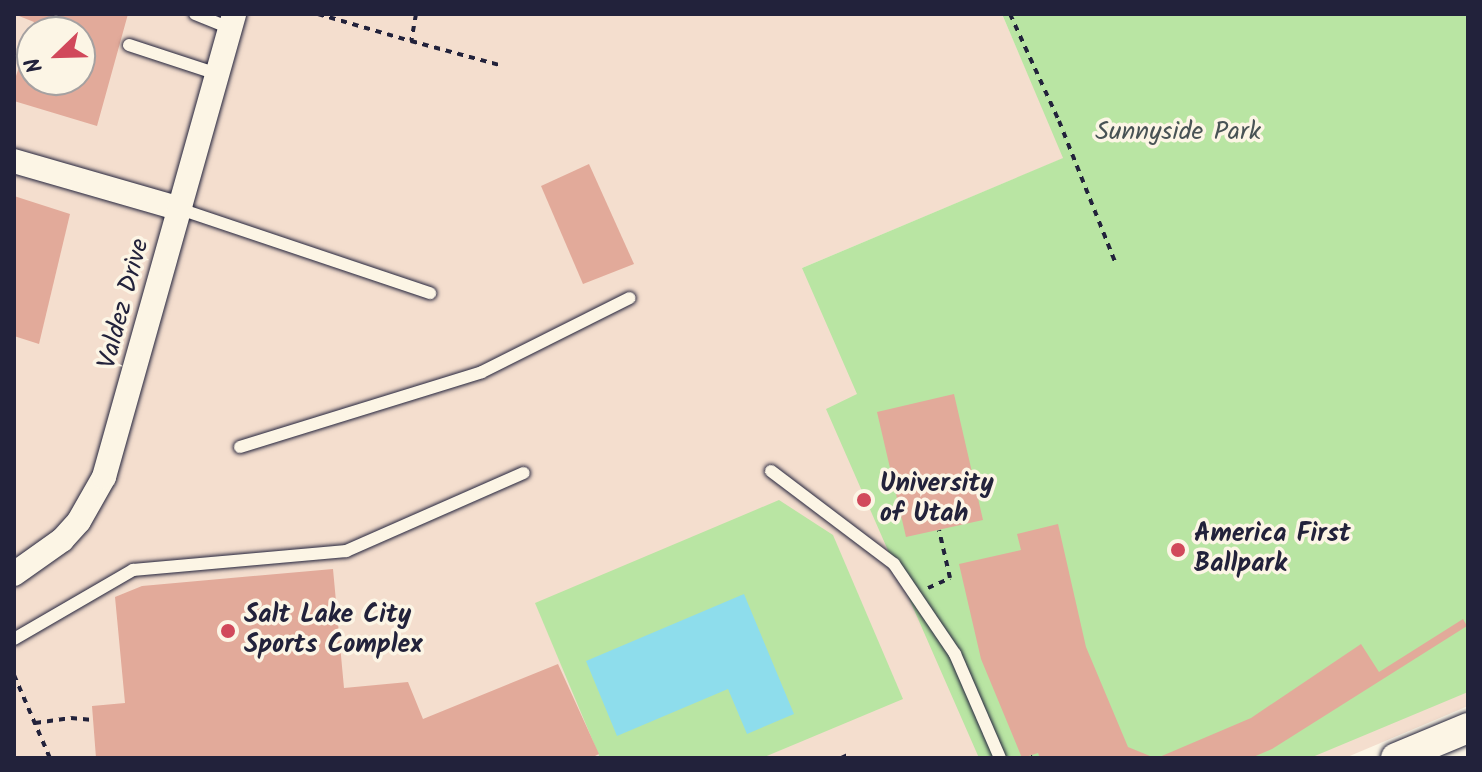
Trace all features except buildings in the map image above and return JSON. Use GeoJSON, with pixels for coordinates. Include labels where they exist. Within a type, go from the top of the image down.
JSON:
{"type":"FeatureCollection","features":[{"type":"Feature","properties":{"kind":"street","name":"Valdez Drive"},"geometry":{"type":"LineString","coordinates":[[14,574],[43,557],[71,531],[104,477],[232,21]]}},
{"type":"Feature","properties":{"kind":"street"},"geometry":{"type":"LineString","coordinates":[[14,161],[180,209]]}},
{"type":"Feature","properties":{"kind":"street"},"geometry":{"type":"LineString","coordinates":[[1396,758],[1468,728]]}},
{"type":"Feature","properties":{"kind":"lane"},"geometry":{"type":"LineString","coordinates":[[195,14],[232,21]]}},
{"type":"Feature","properties":{"kind":"lane"},"geometry":{"type":"LineString","coordinates":[[129,45],[217,74]]}},
{"type":"Feature","properties":{"kind":"lane"},"geometry":{"type":"LineString","coordinates":[[180,209],[430,293]]}},
{"type":"Feature","properties":{"kind":"lane"},"geometry":{"type":"LineString","coordinates":[[240,447],[482,372],[630,298]]}},
{"type":"Feature","properties":{"kind":"lane"},"geometry":{"type":"LineString","coordinates":[[771,471],[894,564],[955,654],[1000,758]]}},
{"type":"Feature","properties":{"kind":"lane"},"geometry":{"type":"LineString","coordinates":[[14,639],[133,570],[346,551],[524,473]]}},
{"type":"Feature","properties":{"kind":"path"},"geometry":{"type":"LineString","coordinates":[[318,14],[503,66]]}},
{"type":"Feature","properties":{"kind":"path"},"geometry":{"type":"LineString","coordinates":[[411,41],[416,14]]}},
{"type":"Feature","properties":{"kind":"path"},"geometry":{"type":"LineString","coordinates":[[1010,14],[1059,121],[1115,262]]}},
{"type":"Feature","properties":{"kind":"path"},"geometry":{"type":"LineString","coordinates":[[939,530],[950,578],[943,580]]}},
{"type":"Feature","properties":{"kind":"path"},"geometry":{"type":"LineString","coordinates":[[14,675],[50,758]]}},
{"type":"Feature","properties":{"kind":"path"},"geometry":{"type":"LineString","coordinates":[[35,723],[71,718],[93,720]]}},
{"type":"Feature","properties":{"kind":"path"},"geometry":{"type":"LineString","coordinates":[[841,758],[850,754]]}},
{"type":"Feature","properties":{"kind":"shaded area"},"geometry":{"type":"Polygon","coordinates":[[[14,14],[1002,14],[1064,158],[802,268],[1468,314],[1468,706],[1345,758],[14,758],[14,14]]]}},
{"type":"Feature","properties":{"kind":"green space","name":"America First Ballpark"},"geometry":{"type":"Polygon","coordinates":[[[1002,14],[1468,14],[1468,692],[1310,758],[979,758],[826,409],[857,394],[802,268],[1063,158],[1002,14]]]}},
{"type":"Feature","properties":{"kind":"green space"},"geometry":{"type":"Polygon","coordinates":[[[779,500],[833,535],[903,699],[762,758],[600,758],[535,603],[779,500]]]}},
{"type":"Feature","properties":{"kind":"water"},"geometry":{"type":"Polygon","coordinates":[[[744,594],[794,714],[747,734],[728,689],[617,736],[586,661],[744,594]]]}},
{"type":"Feature","properties":{"kind":"place","name":"University of Utah"},"geometry":{"type":"Point","coordinates":[864,500]}},
{"type":"Feature","properties":{"kind":"place","name":"America First Ballpark"},"geometry":{"type":"Point","coordinates":[1178,550]}},
{"type":"Feature","properties":{"kind":"place","name":"Salt Lake City Sports Complex"},"geometry":{"type":"Point","coordinates":[228,631]}},
{"type":"Feature","properties":{"kind":"park label","name":"Sunnyside Park"},"geometry":{"type":"Point","coordinates":[1178,133]}}]}
